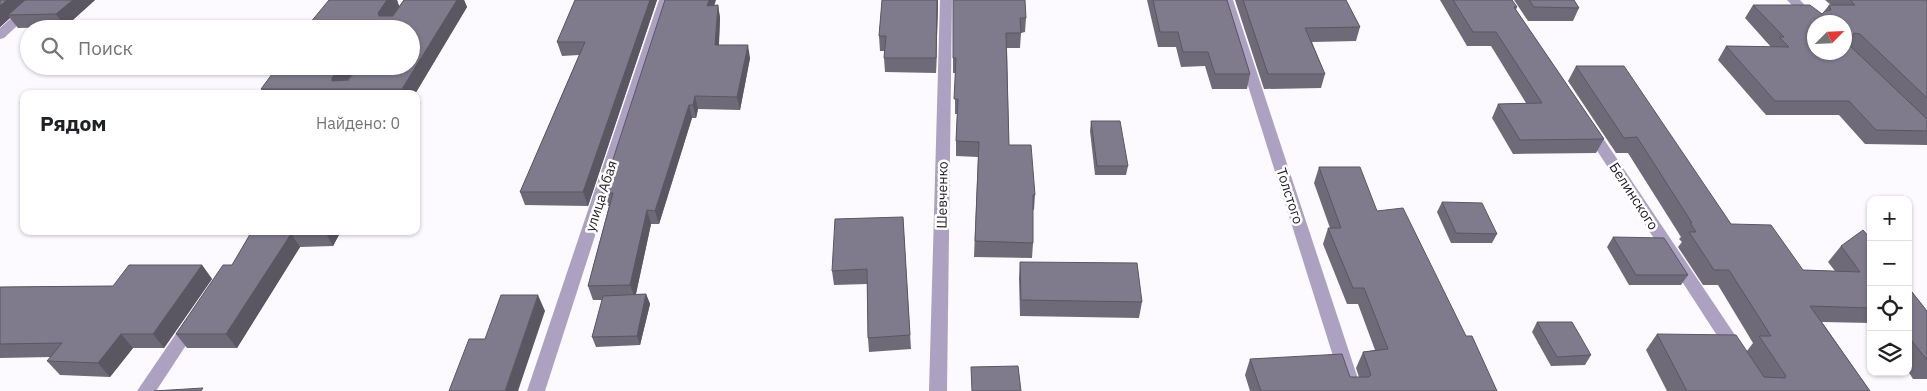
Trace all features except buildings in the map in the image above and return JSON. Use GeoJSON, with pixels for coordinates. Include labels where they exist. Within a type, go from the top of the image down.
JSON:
{"type":"FeatureCollection","features":[{"type":"Feature","properties":{"kind":"street"},"geometry":{"type":"LineString","coordinates":[[0,35],[39,0]]}},
{"type":"Feature","properties":{"kind":"street","name":"улица Абая"},"geometry":{"type":"LineString","coordinates":[[536,391],[665,0]]}},
{"type":"Feature","properties":{"kind":"street","name":"Шевченко"},"geometry":{"type":"LineString","coordinates":[[938,391],[946,0]]}},
{"type":"Feature","properties":{"kind":"street","name":"Толстого"},"geometry":{"type":"LineString","coordinates":[[1227,0],[1353,391]]}},
{"type":"Feature","properties":{"kind":"street"},"geometry":{"type":"LineString","coordinates":[[1792,0],[1808,15]]}},
{"type":"Feature","properties":{"kind":"street","name":"Белинского"},"geometry":{"type":"LineString","coordinates":[[1582,116],[1746,366]]}},
{"type":"Feature","properties":{"kind":"street"},"geometry":{"type":"LineString","coordinates":[[146,391],[200,311]]}}]}
